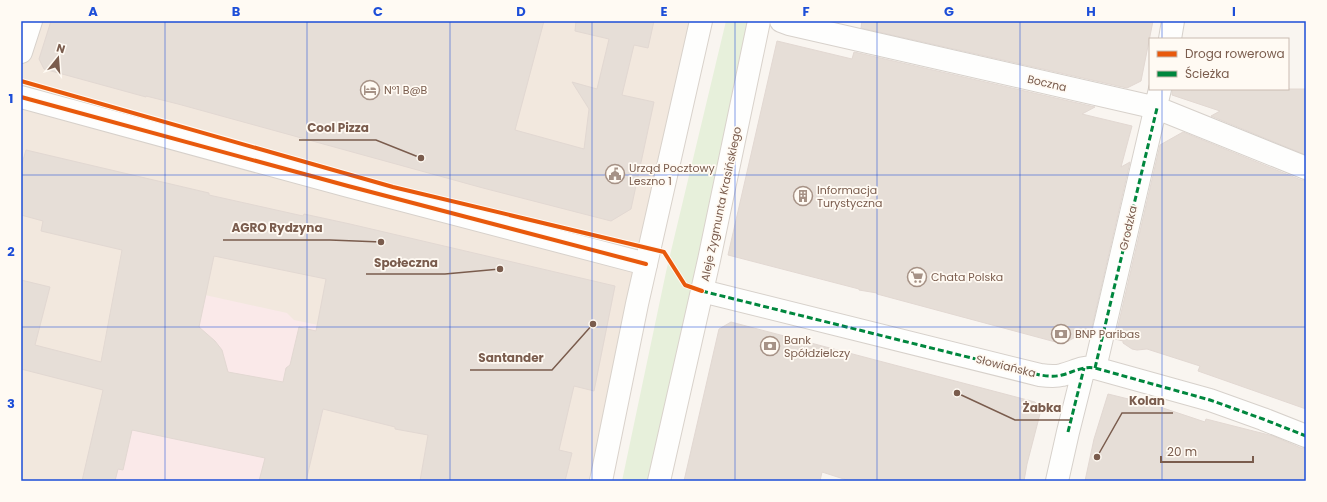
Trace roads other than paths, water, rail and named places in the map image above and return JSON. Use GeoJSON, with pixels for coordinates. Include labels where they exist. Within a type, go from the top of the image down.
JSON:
{"type":"FeatureCollection","features":[{"type":"Feature","properties":{"kind":"street"},"geometry":{"type":"LineString","coordinates":[[21,52],[31,21]]}},
{"type":"Feature","properties":{"kind":"street"},"geometry":{"type":"LineString","coordinates":[[601,481],[646,264],[700,21]]}},
{"type":"Feature","properties":{"kind":"street","name":"Aleje Zygmunta Krasińskiego"},"geometry":{"type":"LineString","coordinates":[[659,481],[760,21]]}},
{"type":"Feature","properties":{"kind":"street","name":"Boczna"},"geometry":{"type":"LineString","coordinates":[[781,21],[797,26],[1159,98],[1306,168]]}},
{"type":"Feature","properties":{"kind":"street"},"geometry":{"type":"LineString","coordinates":[[1170,38],[1173,21]]}},
{"type":"Feature","properties":{"kind":"street"},"geometry":{"type":"LineString","coordinates":[[21,97],[348,186],[646,264]]}},
{"type":"Feature","properties":{"kind":"street","name":"Grodzka"},"geometry":{"type":"LineString","coordinates":[[1057,481],[1068,432],[1104,331],[1159,98]]}},
{"type":"Feature","properties":{"kind":"street","name":"Słowiańska"},"geometry":{"type":"LineString","coordinates":[[702,290],[1040,375],[1062,375],[1090,368]]}},
{"type":"Feature","properties":{"kind":"street"},"geometry":{"type":"LineString","coordinates":[[1090,368],[1210,400],[1306,436]]}},
{"type":"Feature","properties":{"kind":"place","name":"N°1 B@B"},"geometry":{"type":"Point","coordinates":[370,90]}},
{"type":"Feature","properties":{"kind":"place","name":"Cool Pizza"},"geometry":{"type":"Point","coordinates":[421,158]}},
{"type":"Feature","properties":{"kind":"place","name":"Urząd Pocztowy Leszno 1"},"geometry":{"type":"Point","coordinates":[615,174]}},
{"type":"Feature","properties":{"kind":"place","name":"Informacja Turystyczna"},"geometry":{"type":"Point","coordinates":[803,196]}},
{"type":"Feature","properties":{"kind":"place","name":"AGRO Rydzyna"},"geometry":{"type":"Point","coordinates":[381,242]}},
{"type":"Feature","properties":{"kind":"place","name":"Społeczna"},"geometry":{"type":"Point","coordinates":[500,269]}},
{"type":"Feature","properties":{"kind":"place","name":"Chata Polska"},"geometry":{"type":"Point","coordinates":[917,277]}},
{"type":"Feature","properties":{"kind":"place","name":"Santander"},"geometry":{"type":"Point","coordinates":[593,324]}},
{"type":"Feature","properties":{"kind":"place","name":"BNP Paribas"},"geometry":{"type":"Point","coordinates":[1061,334]}},
{"type":"Feature","properties":{"kind":"place","name":"Bank Spółdzielczy"},"geometry":{"type":"Point","coordinates":[770,346]}},
{"type":"Feature","properties":{"kind":"place","name":"Żabka"},"geometry":{"type":"Point","coordinates":[957,393]}},
{"type":"Feature","properties":{"kind":"place","name":"Kolan"},"geometry":{"type":"Point","coordinates":[1097,457]}}]}
